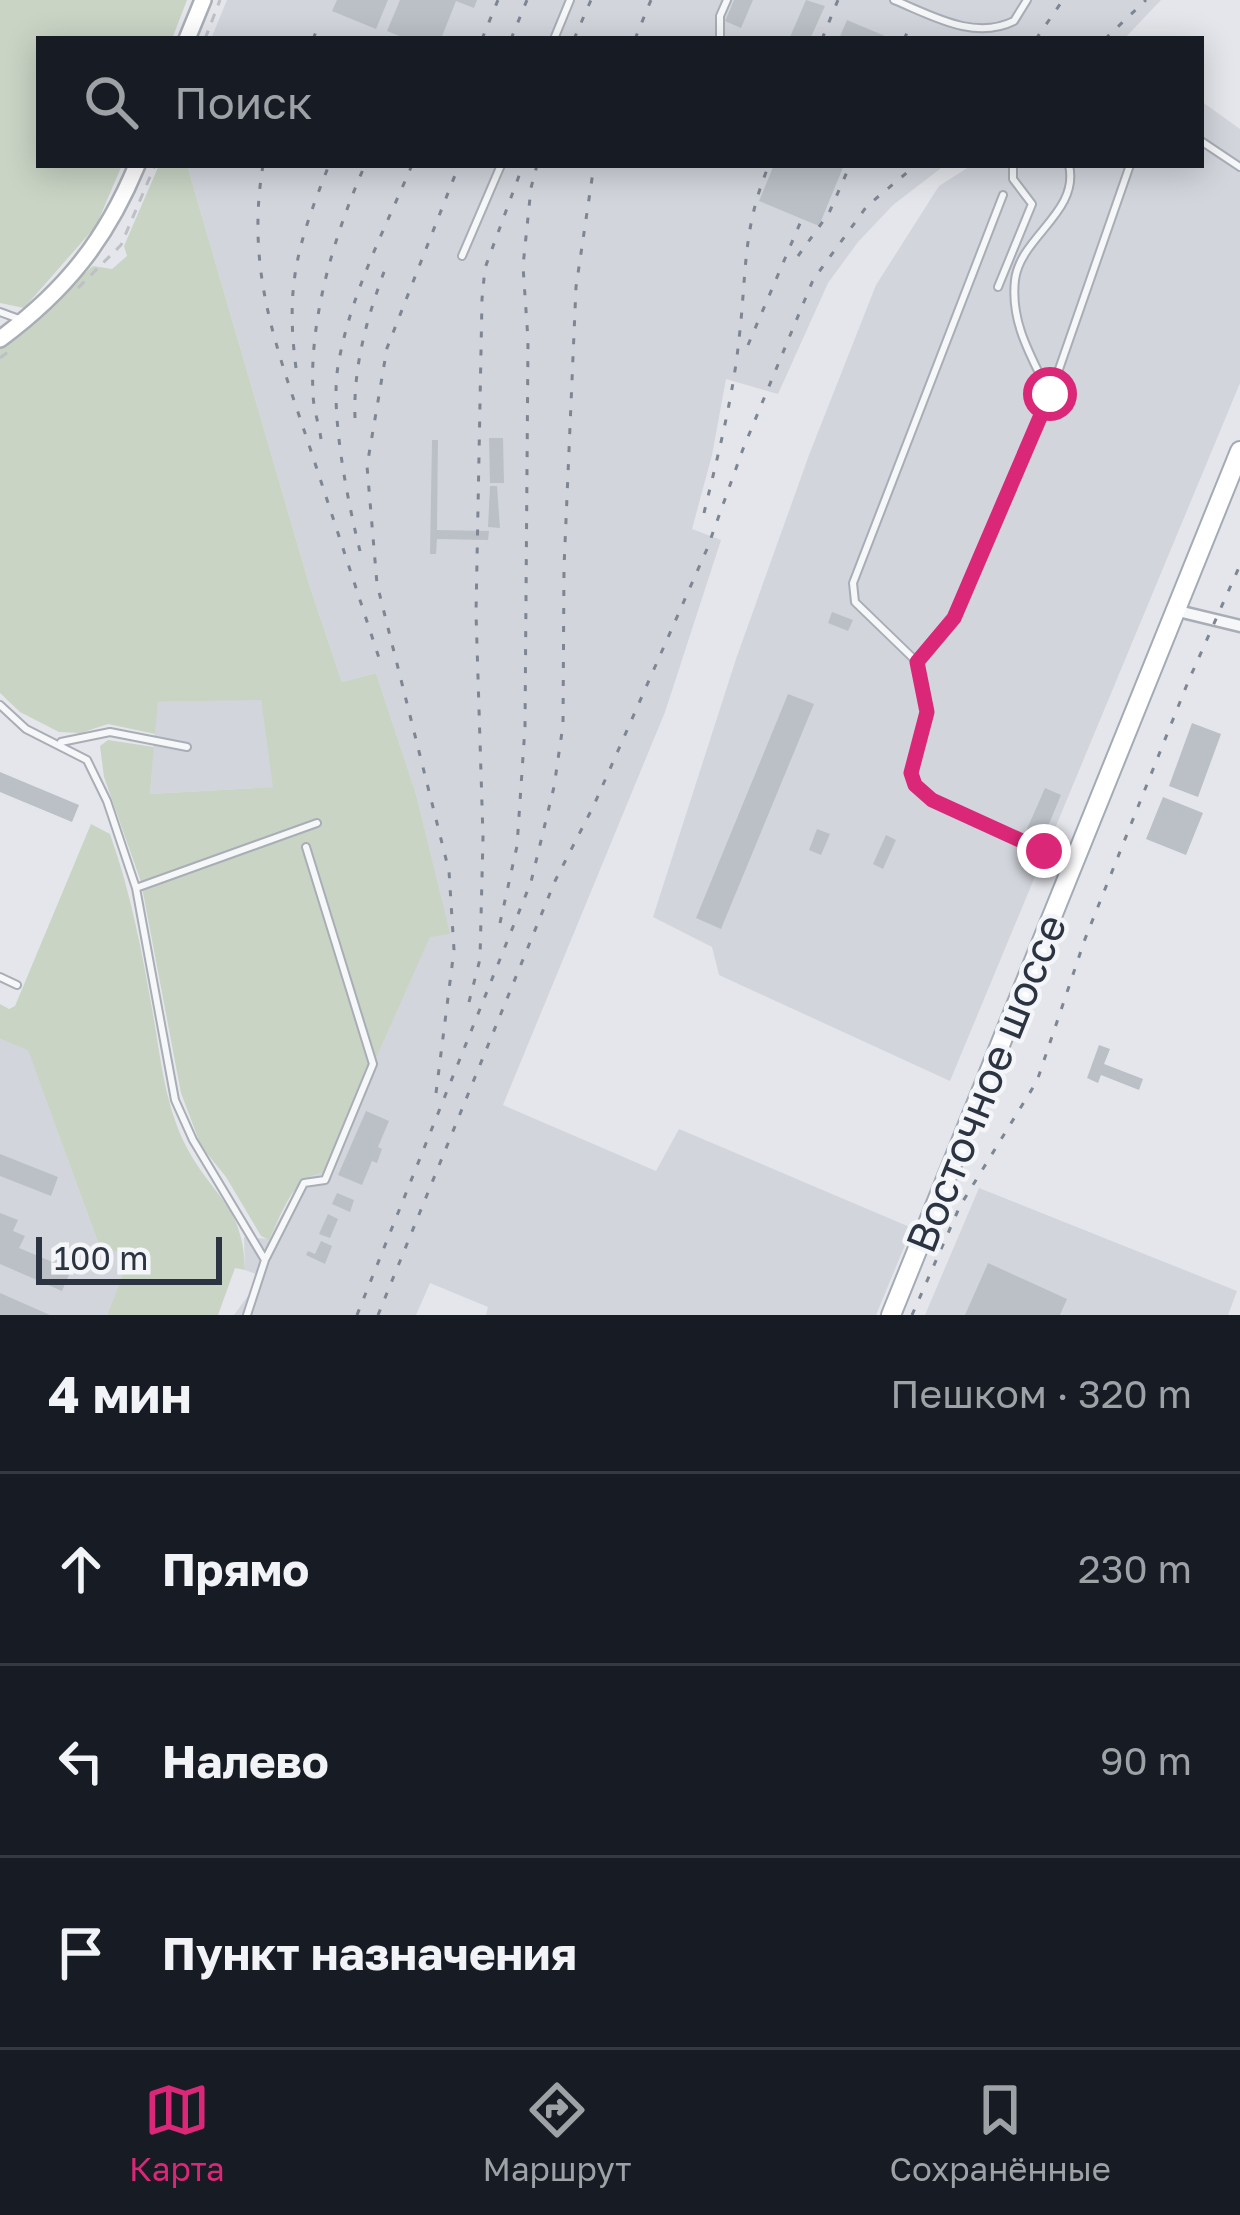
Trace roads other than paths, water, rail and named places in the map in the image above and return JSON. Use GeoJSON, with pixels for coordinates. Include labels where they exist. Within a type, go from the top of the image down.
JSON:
{"type":"FeatureCollection","features":[{"type":"Feature","properties":{"kind":"main road"},"geometry":{"type":"LineString","coordinates":[[189,36],[203,0]]}},
{"type":"Feature","properties":{"kind":"main road"},"geometry":{"type":"LineString","coordinates":[[0,339],[70,277],[106,231],[135,168]]}},
{"type":"Feature","properties":{"kind":"main road","name":"Восточное шоссе"},"geometry":{"type":"LineString","coordinates":[[891,1315],[1240,451]]}},
{"type":"Feature","properties":{"kind":"street"},"geometry":{"type":"LineString","coordinates":[[1174,610],[1240,626]]}},
{"type":"Feature","properties":{"kind":"lane"},"geometry":{"type":"LineString","coordinates":[[555,36],[571,0]]}},
{"type":"Feature","properties":{"kind":"lane"},"geometry":{"type":"LineString","coordinates":[[720,36],[720,16],[728,0]]}},
{"type":"Feature","properties":{"kind":"lane"},"geometry":{"type":"LineString","coordinates":[[894,0],[966,28],[988,28],[1014,21],[1028,0]]}},
{"type":"Feature","properties":{"kind":"lane"},"geometry":{"type":"LineString","coordinates":[[1204,143],[1240,167]]}},
{"type":"Feature","properties":{"kind":"lane"},"geometry":{"type":"LineString","coordinates":[[462,256],[500,168]]}},
{"type":"Feature","properties":{"kind":"lane"},"geometry":{"type":"LineString","coordinates":[[998,287],[1032,204],[1013,179],[1012,168]]}},
{"type":"Feature","properties":{"kind":"lane"},"geometry":{"type":"LineString","coordinates":[[1050,394],[1020,335],[1015,283],[1019,264],[1070,190],[1069,168]]}},
{"type":"Feature","properties":{"kind":"lane"},"geometry":{"type":"LineString","coordinates":[[917,662],[954,618],[1050,394],[1129,168]]}},
{"type":"Feature","properties":{"kind":"lane"},"geometry":{"type":"LineString","coordinates":[[1004,195],[853,583],[855,602],[917,662],[927,712],[911,773],[915,785],[932,800],[1073,864]]}},
{"type":"Feature","properties":{"kind":"lane"},"geometry":{"type":"LineString","coordinates":[[0,312],[25,321]]}},
{"type":"Feature","properties":{"kind":"lane"},"geometry":{"type":"LineString","coordinates":[[2,709],[26,728],[87,760],[107,800],[136,888],[175,1100],[193,1140],[265,1260]]}},
{"type":"Feature","properties":{"kind":"lane"},"geometry":{"type":"LineString","coordinates":[[56,742],[110,732],[187,747]]}},
{"type":"Feature","properties":{"kind":"lane"},"geometry":{"type":"LineString","coordinates":[[136,888],[317,823]]}},
{"type":"Feature","properties":{"kind":"lane"},"geometry":{"type":"LineString","coordinates":[[247,1315],[265,1260],[304,1183],[326,1180],[373,1064],[306,847]]}},
{"type":"Feature","properties":{"kind":"lane"},"geometry":{"type":"LineString","coordinates":[[0,977],[16,985]]}},
{"type":"Feature","properties":{"kind":"railway"},"geometry":{"type":"LineString","coordinates":[[483,36],[498,0]]}},
{"type":"Feature","properties":{"kind":"railway"},"geometry":{"type":"LineString","coordinates":[[512,36],[527,0]]}},
{"type":"Feature","properties":{"kind":"railway"},"geometry":{"type":"LineString","coordinates":[[575,36],[591,0]]}},
{"type":"Feature","properties":{"kind":"railway"},"geometry":{"type":"LineString","coordinates":[[636,36],[651,0]]}},
{"type":"Feature","properties":{"kind":"railway"},"geometry":{"type":"LineString","coordinates":[[823,36],[838,0]]}},
{"type":"Feature","properties":{"kind":"railway"},"geometry":{"type":"LineString","coordinates":[[1038,36],[1063,0]]}},
{"type":"Feature","properties":{"kind":"railway"},"geometry":{"type":"LineString","coordinates":[[1108,36],[1146,0]]}},
{"type":"Feature","properties":{"kind":"railway"},"geometry":{"type":"LineString","coordinates":[[314,36],[319,25]]}},
{"type":"Feature","properties":{"kind":"railway"},"geometry":{"type":"LineString","coordinates":[[906,36],[908,31]]}},
{"type":"Feature","properties":{"kind":"railway"},"geometry":{"type":"LineString","coordinates":[[263,168],[258,241],[268,311],[380,661]]}},
{"type":"Feature","properties":{"kind":"railway"},"geometry":{"type":"LineString","coordinates":[[296,368],[293,287],[309,218],[328,168]]}},
{"type":"Feature","properties":{"kind":"railway"},"geometry":{"type":"LineString","coordinates":[[321,439],[313,393],[315,335],[334,247],[364,168]]}},
{"type":"Feature","properties":{"kind":"railway"},"geometry":{"type":"LineString","coordinates":[[360,551],[338,433],[338,366],[359,289],[411,168]]}},
{"type":"Feature","properties":{"kind":"railway"},"geometry":{"type":"LineString","coordinates":[[436,1093],[454,950],[449,871],[377,584],[367,466],[387,348],[458,168]]}},
{"type":"Feature","properties":{"kind":"railway"},"geometry":{"type":"LineString","coordinates":[[469,1002],[480,959],[483,837],[476,613],[482,299],[485,268],[522,168]]}},
{"type":"Feature","properties":{"kind":"railway"},"geometry":{"type":"LineString","coordinates":[[500,923],[517,846],[525,727],[528,340],[523,266],[536,168]]}},
{"type":"Feature","properties":{"kind":"railway"},"geometry":{"type":"LineString","coordinates":[[357,1315],[531,882],[554,787],[563,725],[564,567],[576,287],[594,168]]}},
{"type":"Feature","properties":{"kind":"railway"},"geometry":{"type":"LineString","coordinates":[[704,513],[733,383],[750,231],[768,168]]}},
{"type":"Feature","properties":{"kind":"railway"},"geometry":{"type":"LineString","coordinates":[[798,256],[829,213],[849,168]]}},
{"type":"Feature","properties":{"kind":"railway"},"geometry":{"type":"LineString","coordinates":[[378,1315],[555,881],[594,805],[707,549],[813,280],[867,206],[912,168]]}},
{"type":"Feature","properties":{"kind":"railway"},"geometry":{"type":"LineString","coordinates":[[748,345],[801,221]]}},
{"type":"Feature","properties":{"kind":"railway"},"geometry":{"type":"LineString","coordinates":[[355,418],[364,338],[388,261]]}},
{"type":"Feature","properties":{"kind":"railway"},"geometry":{"type":"LineString","coordinates":[[912,1315],[960,1206],[1037,1081],[1085,939],[1240,565]]}}]}
